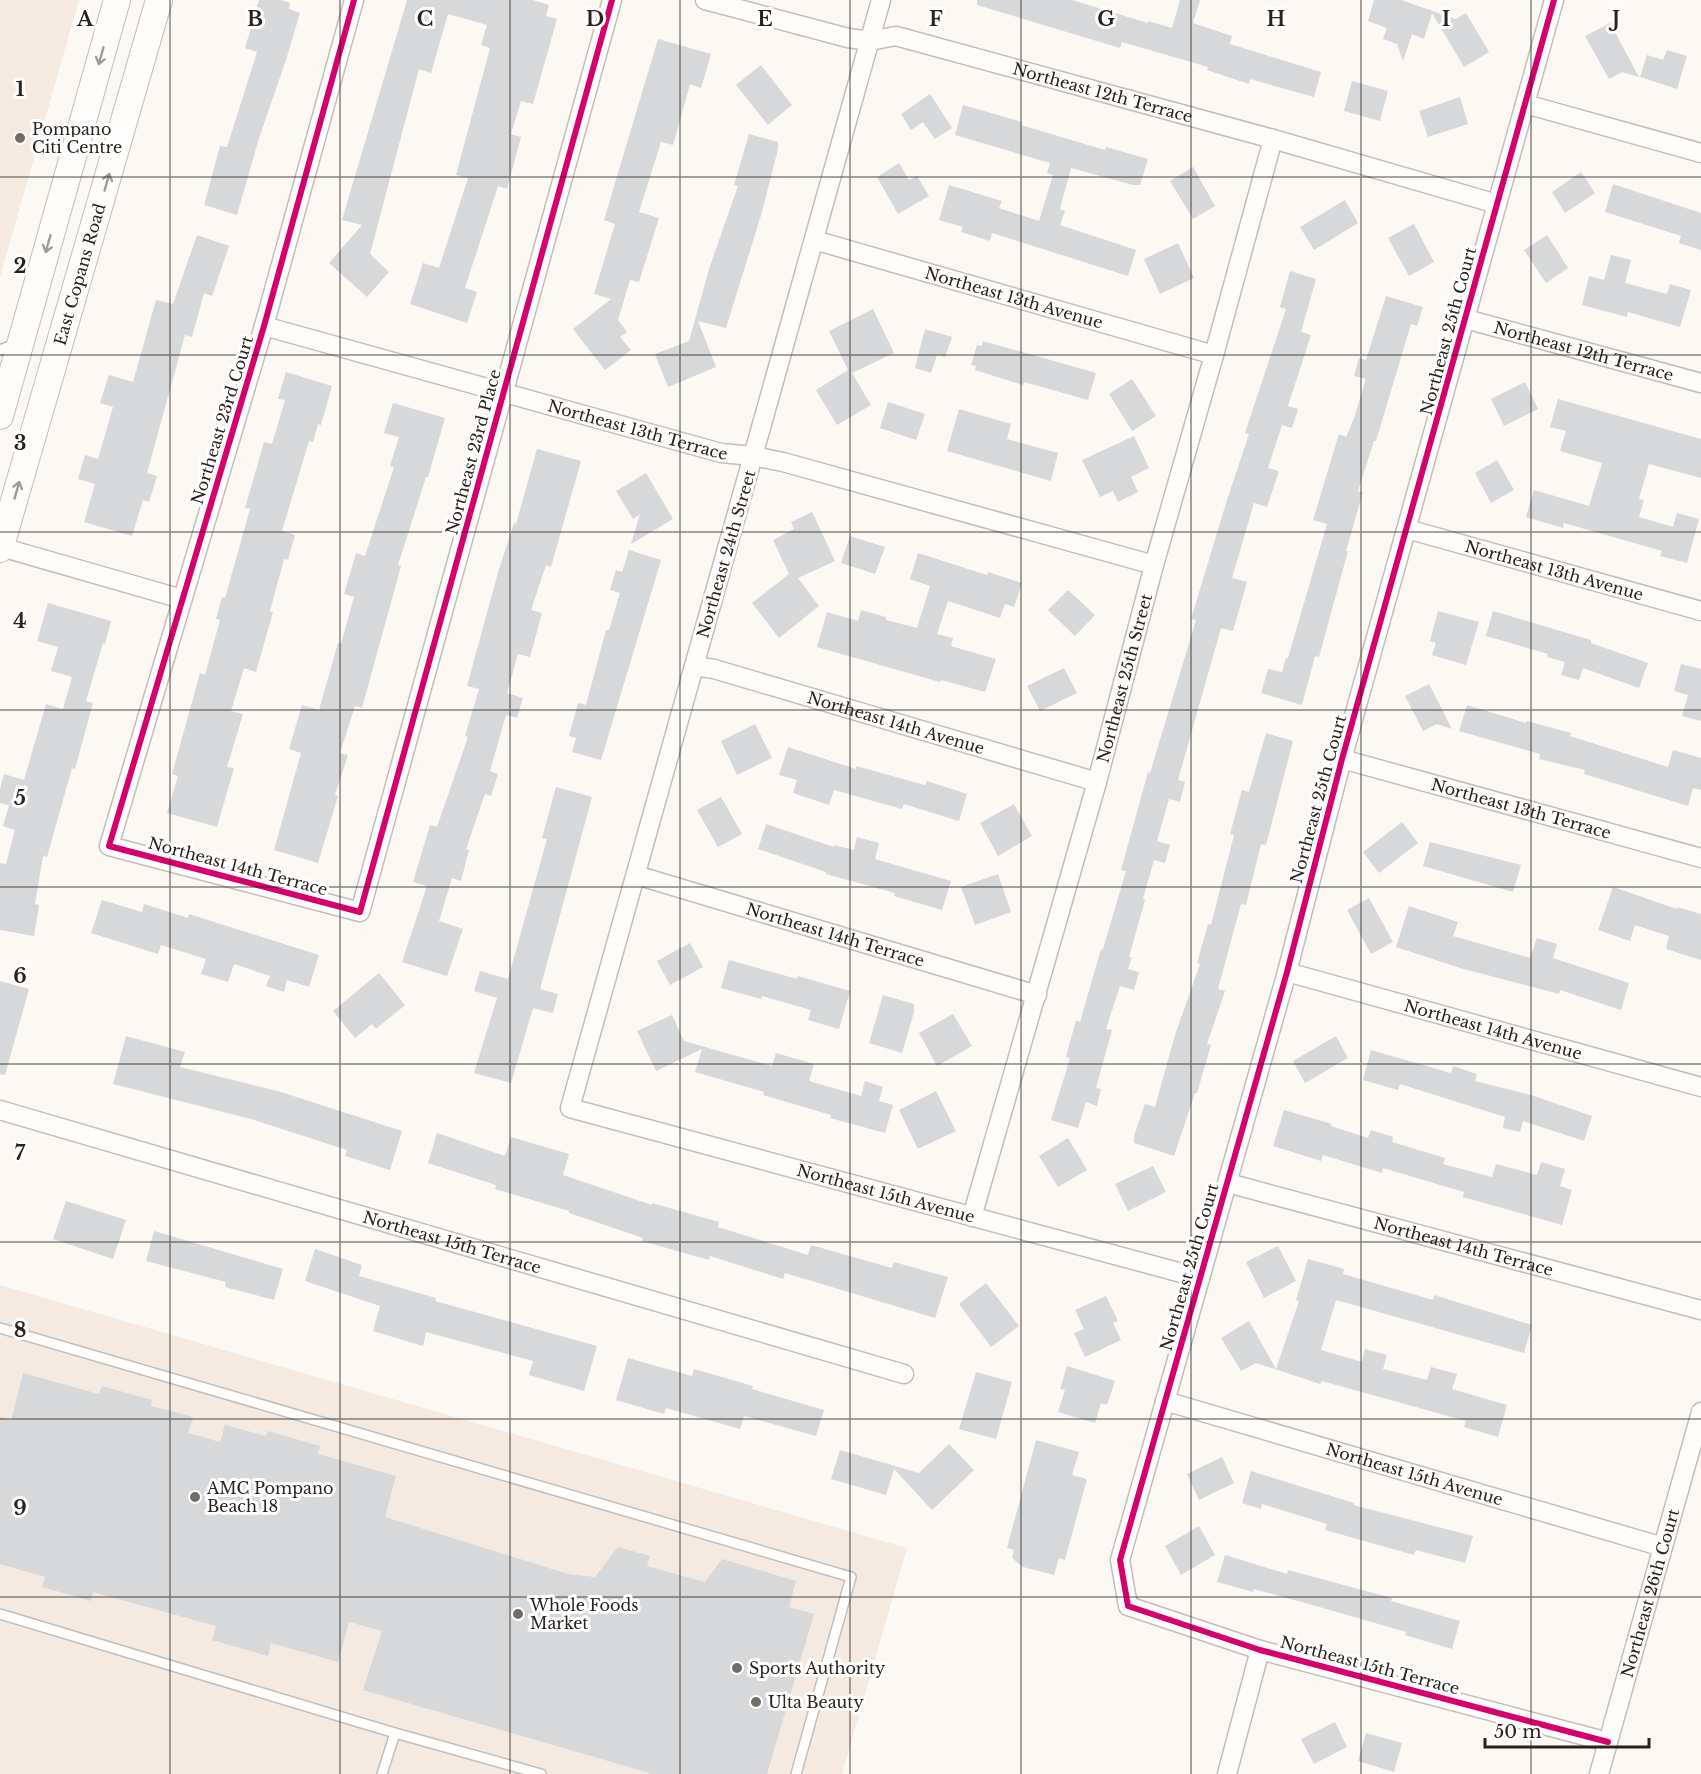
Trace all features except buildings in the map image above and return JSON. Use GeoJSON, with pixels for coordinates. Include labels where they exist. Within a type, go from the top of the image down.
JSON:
{"type":"FeatureCollection","features":[{"type":"Feature","properties":{"kind":"main road"},"geometry":{"type":"LineString","coordinates":[[0,417],[10,346],[117,0]]}},
{"type":"Feature","properties":{"kind":"main road","name":"East Copans Road"},"geometry":{"type":"LineString","coordinates":[[0,547],[159,0]]}},
{"type":"Feature","properties":{"kind":"street","name":"Northeast 23rd Court"},"geometry":{"type":"LineString","coordinates":[[109,846],[264,326],[354,0]]}},
{"type":"Feature","properties":{"kind":"street","name":"Northeast 23rd Place"},"geometry":{"type":"LineString","coordinates":[[360,912],[612,0]]}},
{"type":"Feature","properties":{"kind":"street","name":"Northeast 12th Terrace"},"geometry":{"type":"LineString","coordinates":[[705,0],[848,39],[870,41],[896,36],[1273,139],[1497,204]]}},
{"type":"Feature","properties":{"kind":"street","name":"Northeast 24th Street"},"geometry":{"type":"LineString","coordinates":[[570,1108],[882,0]]}},
{"type":"Feature","properties":{"kind":"street","name":"Northeast 25th Court"},"geometry":{"type":"LineString","coordinates":[[1128,1606],[1120,1560],[1287,972],[1342,759],[1554,0]]}},
{"type":"Feature","properties":{"kind":"street"},"geometry":{"type":"LineString","coordinates":[[1525,104],[1701,153]]}},
{"type":"Feature","properties":{"kind":"street","name":"Northeast 25th Street"},"geometry":{"type":"LineString","coordinates":[[972,1217],[1097,782],[1154,565],[1273,139]]}},
{"type":"Feature","properties":{"kind":"street","name":"Northeast 13th Avenue"},"geometry":{"type":"LineString","coordinates":[[814,240],[1214,355]]}},
{"type":"Feature","properties":{"kind":"street","name":"Northeast 12th Terrace"},"geometry":{"type":"LineString","coordinates":[[1466,319],[1701,383]]}},
{"type":"Feature","properties":{"kind":"street","name":"Northeast 13th Terrace"},"geometry":{"type":"LineString","coordinates":[[264,326],[721,453],[783,462],[1154,565]]}},
{"type":"Feature","properties":{"kind":"street","name":"Northeast 13th Avenue"},"geometry":{"type":"LineString","coordinates":[[1407,529],[1701,611]]}},
{"type":"Feature","properties":{"kind":"street"},"geometry":{"type":"LineString","coordinates":[[0,547],[182,599]]}},
{"type":"Feature","properties":{"kind":"street","name":"Northeast 14th Avenue"},"geometry":{"type":"LineString","coordinates":[[694,666],[714,669],[1097,782]]}},
{"type":"Feature","properties":{"kind":"street","name":"Northeast 13th Terrace"},"geometry":{"type":"LineString","coordinates":[[1342,759],[1701,858]]}},
{"type":"Feature","properties":{"kind":"street","name":"Northeast 14th Terrace"},"geometry":{"type":"LineString","coordinates":[[109,846],[360,912]]}},
{"type":"Feature","properties":{"kind":"street","name":"Northeast 14th Terrace"},"geometry":{"type":"LineString","coordinates":[[636,874],[1037,995]]}},
{"type":"Feature","properties":{"kind":"street","name":"Northeast 14th Avenue"},"geometry":{"type":"LineString","coordinates":[[1287,972],[1701,1087]]}},
{"type":"Feature","properties":{"kind":"street","name":"Northeast 15th Avenue"},"geometry":{"type":"LineString","coordinates":[[570,1108],[1200,1278]]}},
{"type":"Feature","properties":{"kind":"street","name":"Northeast 15th Terrace"},"geometry":{"type":"LineString","coordinates":[[0,1110],[904,1374]]}},
{"type":"Feature","properties":{"kind":"street","name":"Northeast 14th Terrace"},"geometry":{"type":"LineString","coordinates":[[1227,1183],[1701,1310]]}},
{"type":"Feature","properties":{"kind":"street","name":"Northeast 15th Avenue"},"geometry":{"type":"LineString","coordinates":[[1165,1401],[1663,1547]]}},
{"type":"Feature","properties":{"kind":"street","name":"Northeast 26th Court"},"geometry":{"type":"LineString","coordinates":[[1599,1774],[1701,1412]]}},
{"type":"Feature","properties":{"kind":"street","name":"Northeast 15th Terrace"},"geometry":{"type":"LineString","coordinates":[[1128,1606],[1260,1650],[1608,1742]]}},
{"type":"Feature","properties":{"kind":"street"},"geometry":{"type":"LineString","coordinates":[[1227,1774],[1260,1650]]}},
{"type":"Feature","properties":{"kind":"lane"},"geometry":{"type":"LineString","coordinates":[[0,1328],[850,1577],[796,1774]]}},
{"type":"Feature","properties":{"kind":"lane"},"geometry":{"type":"LineString","coordinates":[[0,1614],[395,1734],[542,1774]]}},
{"type":"Feature","properties":{"kind":"lane"},"geometry":{"type":"LineString","coordinates":[[382,1774],[395,1734]]}},
{"type":"Feature","properties":{"kind":"shaded area","name":"Pompano Citi Centre"},"geometry":{"type":"Polygon","coordinates":[[[0,0],[79,0],[0,277],[0,0]]]}},
{"type":"Feature","properties":{"kind":"shaded area"},"geometry":{"type":"Polygon","coordinates":[[[0,1285],[907,1548],[842,1774],[0,1774],[0,1285]]]}},
{"type":"Feature","properties":{"kind":"cycle path"},"geometry":{"type":"LineString","coordinates":[[354,0],[264,326],[109,846],[360,912],[612,0]]}},
{"type":"Feature","properties":{"kind":"cycle path"},"geometry":{"type":"LineString","coordinates":[[1554,0],[1342,759],[1287,972],[1120,1560],[1128,1606],[1260,1650],[1608,1742]]}},
{"type":"Feature","properties":{"kind":"place","name":"Pompano Citi Centre"},"geometry":{"type":"Point","coordinates":[20,138]}},
{"type":"Feature","properties":{"kind":"place","name":"AMC Pompano Beach 18"},"geometry":{"type":"Point","coordinates":[195,1497]}},
{"type":"Feature","properties":{"kind":"place","name":"Whole Foods Market"},"geometry":{"type":"Point","coordinates":[518,1614]}},
{"type":"Feature","properties":{"kind":"place","name":"Sports Authority"},"geometry":{"type":"Point","coordinates":[737,1668]}},
{"type":"Feature","properties":{"kind":"place","name":"Ulta Beauty"},"geometry":{"type":"Point","coordinates":[756,1702]}}]}
